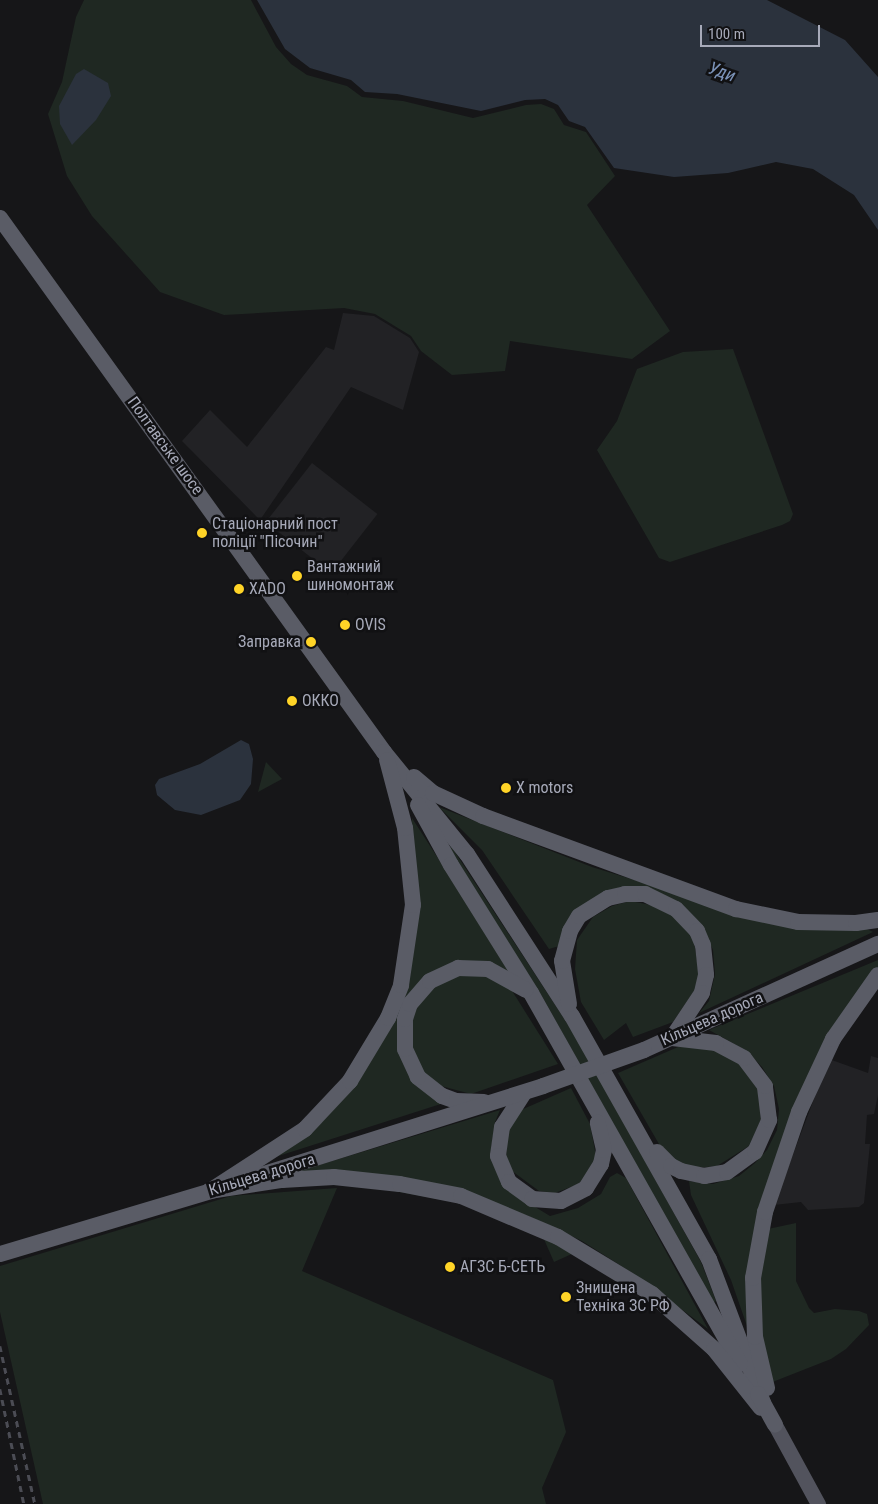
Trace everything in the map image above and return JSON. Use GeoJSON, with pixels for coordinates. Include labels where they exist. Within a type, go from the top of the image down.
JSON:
{"type":"FeatureCollection","features":[{"type":"Feature","properties":{"kind":"highway","name":"Полтавське шосе"},"geometry":{"type":"LineString","coordinates":[[0,218],[399,772]]}},
{"type":"Feature","properties":{"kind":"highway"},"geometry":{"type":"LineString","coordinates":[[384,752],[433,793],[483,816],[736,909],[798,922],[856,923],[878,920]]}},
{"type":"Feature","properties":{"kind":"highway"},"geometry":{"type":"LineString","coordinates":[[209,1191],[304,1129],[350,1081],[388,1018],[401,985],[414,905],[405,828],[384,752]]}},
{"type":"Feature","properties":{"kind":"highway"},"geometry":{"type":"LineString","coordinates":[[399,772],[450,865],[531,993],[776,1425]]}},
{"type":"Feature","properties":{"kind":"highway"},"geometry":{"type":"LineString","coordinates":[[399,772],[467,854],[572,1016],[633,1120],[709,1259],[763,1403]]}},
{"type":"Feature","properties":{"kind":"highway"},"geometry":{"type":"LineString","coordinates":[[572,1016],[562,961],[570,931],[580,916],[593,906],[625,894],[645,894],[676,909],[697,931],[703,944],[706,975],[702,993],[672,1038],[721,1045],[753,1066],[768,1097],[769,1120],[761,1142],[747,1160],[732,1169],[715,1175],[692,1175],[670,1166],[662,1159],[633,1120]]}},
{"type":"Feature","properties":{"kind":"highway","name":"Кільцева дорога"},"geometry":{"type":"LineString","coordinates":[[6,1253],[524,1093],[644,1050],[878,944]]}},
{"type":"Feature","properties":{"kind":"highway"},"geometry":{"type":"LineString","coordinates":[[496,1102],[456,1101],[429,1088],[418,1077],[407,1056],[403,1034],[405,1019],[410,1004],[430,981],[458,968],[488,969],[531,993]]}},
{"type":"Feature","properties":{"kind":"highway"},"geometry":{"type":"LineString","coordinates":[[776,1425],[755,1337],[753,1278],[765,1212],[799,1112],[833,1039],[878,975]]}},
{"type":"Feature","properties":{"kind":"highway"},"geometry":{"type":"LineString","coordinates":[[524,1093],[502,1128],[498,1156],[509,1182],[532,1199],[546,1202],[561,1201],[580,1192],[596,1177],[602,1164],[602,1136],[590,1097]]}},
{"type":"Feature","properties":{"kind":"highway"},"geometry":{"type":"LineString","coordinates":[[209,1191],[282,1180],[334,1177],[400,1184],[461,1196],[530,1224],[588,1253],[652,1294],[714,1348],[776,1425]]}},
{"type":"Feature","properties":{"kind":"main road"},"geometry":{"type":"LineString","coordinates":[[776,1425],[818,1504]]}},
{"type":"Feature","properties":{"kind":"shaded area"},"geometry":{"type":"Polygon","coordinates":[[[84,0],[251,0],[276,47],[291,64],[307,75],[347,86],[362,97],[403,101],[473,118],[526,105],[541,104],[554,109],[564,125],[586,132],[615,176],[587,205],[670,331],[632,359],[510,341],[505,371],[452,375],[421,351],[411,336],[375,314],[344,308],[224,315],[160,292],[92,216],[67,176],[48,114],[62,82],[76,17],[84,0]]]}},
{"type":"Feature","properties":{"kind":"shaded area"},"geometry":{"type":"Polygon","coordinates":[[[343,313],[374,316],[410,338],[419,352],[403,410],[351,387],[260,520],[182,441],[210,410],[247,447],[326,347],[334,350],[343,313]]]}},
{"type":"Feature","properties":{"kind":"shaded area"},"geometry":{"type":"Polygon","coordinates":[[[733,349],[793,514],[790,521],[782,525],[670,562],[659,558],[597,450],[617,421],[637,369],[683,352],[733,349]]]}},
{"type":"Feature","properties":{"kind":"shaded area"},"geometry":{"type":"Polygon","coordinates":[[[312,463],[377,514],[331,573],[266,522],[312,463]]]}},
{"type":"Feature","properties":{"kind":"shaded area"},"geometry":{"type":"Polygon","coordinates":[[[266,762],[282,779],[258,792],[266,762]]]}},
{"type":"Feature","properties":{"kind":"shaded area"},"geometry":{"type":"Polygon","coordinates":[[[439,807],[592,867],[654,886],[865,928],[873,932],[699,1013],[709,1001],[715,974],[713,950],[702,926],[675,901],[601,899],[559,946],[549,949],[482,850],[439,807]]]}},
{"type":"Feature","properties":{"kind":"shaded area"},"geometry":{"type":"Polygon","coordinates":[[[412,818],[516,979],[480,962],[422,983],[401,1049],[447,1102],[266,1160],[317,1120],[404,986],[412,818]]]}},
{"type":"Feature","properties":{"kind":"shaded area"},"geometry":{"type":"Polygon","coordinates":[[[451,846],[578,1040],[701,1262],[716,1301],[713,1303],[543,998],[449,848],[451,846]]]}},
{"type":"Feature","properties":{"kind":"shaded area"},"geometry":{"type":"Polygon","coordinates":[[[630,901],[667,908],[693,934],[700,982],[673,1022],[633,1037],[626,1023],[604,1040],[581,1002],[575,969],[577,940],[593,917],[612,906],[630,901]]]}},
{"type":"Feature","properties":{"kind":"shaded area"},"geometry":{"type":"Polygon","coordinates":[[[878,960],[878,968],[795,1110],[748,1329],[731,1280],[691,1195],[689,1181],[713,1184],[739,1176],[767,1150],[777,1130],[779,1109],[774,1086],[762,1067],[747,1051],[709,1030],[878,960]]]}},
{"type":"Feature","properties":{"kind":"shaded area"},"geometry":{"type":"Polygon","coordinates":[[[472,971],[509,986],[558,1064],[471,1094],[441,1086],[425,1074],[411,1047],[411,1017],[433,984],[472,971]]]}},
{"type":"Feature","properties":{"kind":"shaded area"},"geometry":{"type":"Polygon","coordinates":[[[691,1045],[731,1055],[757,1083],[761,1120],[749,1146],[717,1166],[698,1168],[680,1164],[663,1151],[618,1073],[678,1047],[691,1045]]]}},
{"type":"Feature","properties":{"kind":"shaded area"},"geometry":{"type":"Polygon","coordinates":[[[871,1056],[878,1058],[878,1095],[874,1114],[867,1115],[865,1144],[870,1144],[864,1203],[859,1207],[808,1210],[801,1202],[774,1205],[829,1059],[868,1073],[871,1056]]]}},
{"type":"Feature","properties":{"kind":"shaded area"},"geometry":{"type":"Polygon","coordinates":[[[571,1088],[590,1124],[596,1156],[590,1171],[579,1184],[555,1193],[539,1191],[512,1171],[506,1156],[507,1131],[521,1110],[571,1088]]]}},
{"type":"Feature","properties":{"kind":"shaded area"},"geometry":{"type":"Polygon","coordinates":[[[500,1110],[495,1122],[491,1149],[512,1193],[550,1216],[578,1208],[601,1194],[610,1177],[617,1173],[626,1178],[708,1329],[634,1274],[582,1241],[526,1215],[293,1173],[500,1110]]]}},
{"type":"Feature","properties":{"kind":"shaded area"},"geometry":{"type":"Polygon","coordinates":[[[337,1188],[302,1271],[553,1380],[566,1432],[542,1488],[546,1504],[43,1504],[0,1312],[0,1266],[231,1196],[337,1188]]]}},
{"type":"Feature","properties":{"kind":"shaded area"},"geometry":{"type":"Polygon","coordinates":[[[796,1223],[796,1281],[809,1308],[814,1313],[835,1309],[859,1311],[867,1314],[869,1325],[846,1349],[831,1359],[770,1383],[760,1339],[756,1279],[768,1229],[796,1223]]]}},
{"type":"Feature","properties":{"kind":"shaded area"},"geometry":{"type":"Polygon","coordinates":[[[543,1237],[574,1253],[554,1262],[543,1237]]]}},
{"type":"Feature","properties":{"kind":"water","name":"Уди"},"geometry":{"type":"Polygon","coordinates":[[[257,0],[767,0],[845,40],[878,77],[878,230],[854,195],[813,169],[776,162],[728,173],[674,177],[614,168],[585,127],[569,121],[558,105],[545,99],[525,100],[481,111],[397,94],[365,92],[351,80],[310,68],[285,49],[257,0]]]}},
{"type":"Feature","properties":{"kind":"water"},"geometry":{"type":"Polygon","coordinates":[[[84,69],[108,83],[111,96],[96,120],[72,145],[60,124],[59,106],[76,74],[84,69]]]}},
{"type":"Feature","properties":{"kind":"water"},"geometry":{"type":"Polygon","coordinates":[[[241,740],[249,744],[253,759],[251,784],[240,800],[201,815],[175,810],[157,795],[155,785],[159,779],[200,764],[241,740]]]}},
{"type":"Feature","properties":{"kind":"railway"},"geometry":{"type":"LineString","coordinates":[[0,1346],[35,1504]]}},
{"type":"Feature","properties":{"kind":"railway"},"geometry":{"type":"LineString","coordinates":[[0,1389],[24,1504]]}},
{"type":"Feature","properties":{"kind":"place","name":"Стаціонарний пост поліції \"Пісочин\""},"geometry":{"type":"Point","coordinates":[202,533]}},
{"type":"Feature","properties":{"kind":"place","name":"Вантажний шиномонтаж"},"geometry":{"type":"Point","coordinates":[297,576]}},
{"type":"Feature","properties":{"kind":"place","name":"XADO"},"geometry":{"type":"Point","coordinates":[239,589]}},
{"type":"Feature","properties":{"kind":"place","name":"OVIS"},"geometry":{"type":"Point","coordinates":[345,625]}},
{"type":"Feature","properties":{"kind":"place","name":"Заправка"},"geometry":{"type":"Point","coordinates":[311,642]}},
{"type":"Feature","properties":{"kind":"place","name":"ОККО"},"geometry":{"type":"Point","coordinates":[292,701]}},
{"type":"Feature","properties":{"kind":"place","name":"Х motors"},"geometry":{"type":"Point","coordinates":[506,788]}},
{"type":"Feature","properties":{"kind":"place","name":"АГЗС Б-СЕТЬ"},"geometry":{"type":"Point","coordinates":[450,1267]}},
{"type":"Feature","properties":{"kind":"place","name":"Знищена Техніка ЗС РФ"},"geometry":{"type":"Point","coordinates":[566,1297]}}]}
